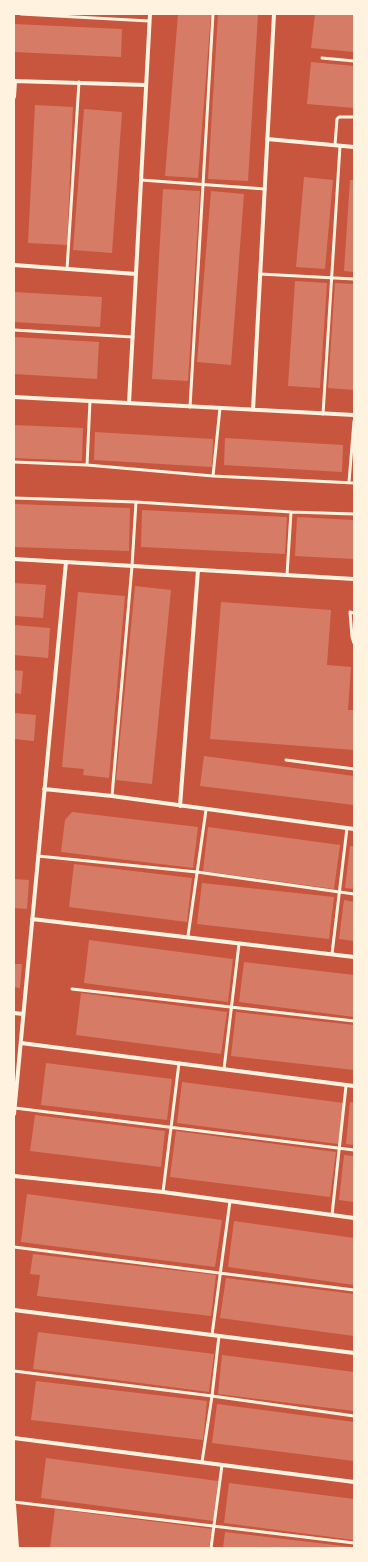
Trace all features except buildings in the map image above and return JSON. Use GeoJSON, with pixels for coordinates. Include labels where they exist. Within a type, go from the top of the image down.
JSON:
{"type":"FeatureCollection","features":[{"type":"Feature","properties":{"kind":"street"},"geometry":{"type":"LineString","coordinates":[[130,403],[150,14]]}},
{"type":"Feature","properties":{"kind":"street"},"geometry":{"type":"LineString","coordinates":[[253,410],[274,14]]}},
{"type":"Feature","properties":{"kind":"street"},"geometry":{"type":"LineString","coordinates":[[14,97],[14,81],[146,85]]}},
{"type":"Feature","properties":{"kind":"street"},"geometry":{"type":"LineString","coordinates":[[267,139],[354,147]]}},
{"type":"Feature","properties":{"kind":"street"},"geometry":{"type":"LineString","coordinates":[[14,266],[136,274]]}},
{"type":"Feature","properties":{"kind":"street"},"geometry":{"type":"LineString","coordinates":[[14,397],[354,416]]}},
{"type":"Feature","properties":{"kind":"street"},"geometry":{"type":"LineString","coordinates":[[14,560],[354,579]]}},
{"type":"Feature","properties":{"kind":"street"},"geometry":{"type":"LineString","coordinates":[[14,1114],[66,562]]}},
{"type":"Feature","properties":{"kind":"street"},"geometry":{"type":"LineString","coordinates":[[180,806],[198,570]]}},
{"type":"Feature","properties":{"kind":"street"},"geometry":{"type":"LineString","coordinates":[[44,789],[112,796],[354,829]]}},
{"type":"Feature","properties":{"kind":"street"},"geometry":{"type":"LineString","coordinates":[[32,919],[188,936],[239,944],[354,956]]}},
{"type":"Feature","properties":{"kind":"street"},"geometry":{"type":"LineString","coordinates":[[14,1013],[24,1014]]}},
{"type":"Feature","properties":{"kind":"street"},"geometry":{"type":"LineString","coordinates":[[21,1043],[354,1086]]}},
{"type":"Feature","properties":{"kind":"street"},"geometry":{"type":"LineString","coordinates":[[14,1176],[163,1192],[354,1218]]}},
{"type":"Feature","properties":{"kind":"street"},"geometry":{"type":"LineString","coordinates":[[14,1310],[354,1353]]}},
{"type":"Feature","properties":{"kind":"street"},"geometry":{"type":"LineString","coordinates":[[14,1438],[354,1482]]}},
{"type":"Feature","properties":{"kind":"street"},"geometry":{"type":"LineString","coordinates":[[14,1503],[17,1548]]}},
{"type":"Feature","properties":{"kind":"lane"},"geometry":{"type":"LineString","coordinates":[[22,14],[149,21]]}},
{"type":"Feature","properties":{"kind":"lane"},"geometry":{"type":"LineString","coordinates":[[190,407],[213,14]]}},
{"type":"Feature","properties":{"kind":"lane"},"geometry":{"type":"LineString","coordinates":[[322,58],[354,61]]}},
{"type":"Feature","properties":{"kind":"lane"},"geometry":{"type":"LineString","coordinates":[[67,269],[79,82]]}},
{"type":"Feature","properties":{"kind":"lane"},"geometry":{"type":"LineString","coordinates":[[323,414],[338,146],[337,119],[339,116],[354,117]]}},
{"type":"Feature","properties":{"kind":"lane"},"geometry":{"type":"LineString","coordinates":[[141,180],[264,189]]}},
{"type":"Feature","properties":{"kind":"lane"},"geometry":{"type":"LineString","coordinates":[[260,274],[354,279]]}},
{"type":"Feature","properties":{"kind":"lane"},"geometry":{"type":"LineString","coordinates":[[14,330],[133,337]]}},
{"type":"Feature","properties":{"kind":"lane"},"geometry":{"type":"LineString","coordinates":[[87,465],[90,401]]}},
{"type":"Feature","properties":{"kind":"lane"},"geometry":{"type":"LineString","coordinates":[[213,476],[220,408]]}},
{"type":"Feature","properties":{"kind":"lane"},"geometry":{"type":"LineString","coordinates":[[349,482],[354,421]]}},
{"type":"Feature","properties":{"kind":"lane"},"geometry":{"type":"LineString","coordinates":[[14,462],[87,465],[213,476],[354,483]]}},
{"type":"Feature","properties":{"kind":"lane"},"geometry":{"type":"LineString","coordinates":[[14,498],[136,502],[291,512],[354,514]]}},
{"type":"Feature","properties":{"kind":"lane"},"geometry":{"type":"LineString","coordinates":[[112,796],[132,566],[136,502]]}},
{"type":"Feature","properties":{"kind":"lane"},"geometry":{"type":"LineString","coordinates":[[287,575],[291,512]]}},
{"type":"Feature","properties":{"kind":"lane"},"geometry":{"type":"LineString","coordinates":[[354,613],[350,612],[352,637],[354,642]]}},
{"type":"Feature","properties":{"kind":"lane"},"geometry":{"type":"LineString","coordinates":[[286,760],[354,769]]}},
{"type":"Feature","properties":{"kind":"lane"},"geometry":{"type":"LineString","coordinates":[[188,936],[206,810]]}},
{"type":"Feature","properties":{"kind":"lane"},"geometry":{"type":"LineString","coordinates":[[332,954],[338,892],[347,828]]}},
{"type":"Feature","properties":{"kind":"lane"},"geometry":{"type":"LineString","coordinates":[[38,856],[197,872],[354,894]]}},
{"type":"Feature","properties":{"kind":"lane"},"geometry":{"type":"LineString","coordinates":[[224,1069],[239,944]]}},
{"type":"Feature","properties":{"kind":"lane"},"geometry":{"type":"LineString","coordinates":[[72,989],[354,1021]]}},
{"type":"Feature","properties":{"kind":"lane"},"geometry":{"type":"LineString","coordinates":[[163,1192],[179,1063]]}},
{"type":"Feature","properties":{"kind":"lane"},"geometry":{"type":"LineString","coordinates":[[332,1215],[346,1086]]}},
{"type":"Feature","properties":{"kind":"lane"},"geometry":{"type":"LineString","coordinates":[[15,1108],[354,1150]]}},
{"type":"Feature","properties":{"kind":"lane"},"geometry":{"type":"LineString","coordinates":[[212,1335],[230,1201]]}},
{"type":"Feature","properties":{"kind":"lane"},"geometry":{"type":"LineString","coordinates":[[14,1247],[354,1290]]}},
{"type":"Feature","properties":{"kind":"lane"},"geometry":{"type":"LineString","coordinates":[[202,1462],[219,1336]]}},
{"type":"Feature","properties":{"kind":"lane"},"geometry":{"type":"LineString","coordinates":[[14,1371],[354,1416]]}},
{"type":"Feature","properties":{"kind":"lane"},"geometry":{"type":"LineString","coordinates":[[212,1548],[222,1465]]}},
{"type":"Feature","properties":{"kind":"lane"},"geometry":{"type":"LineString","coordinates":[[14,1503],[214,1525],[354,1543]]}}]}
